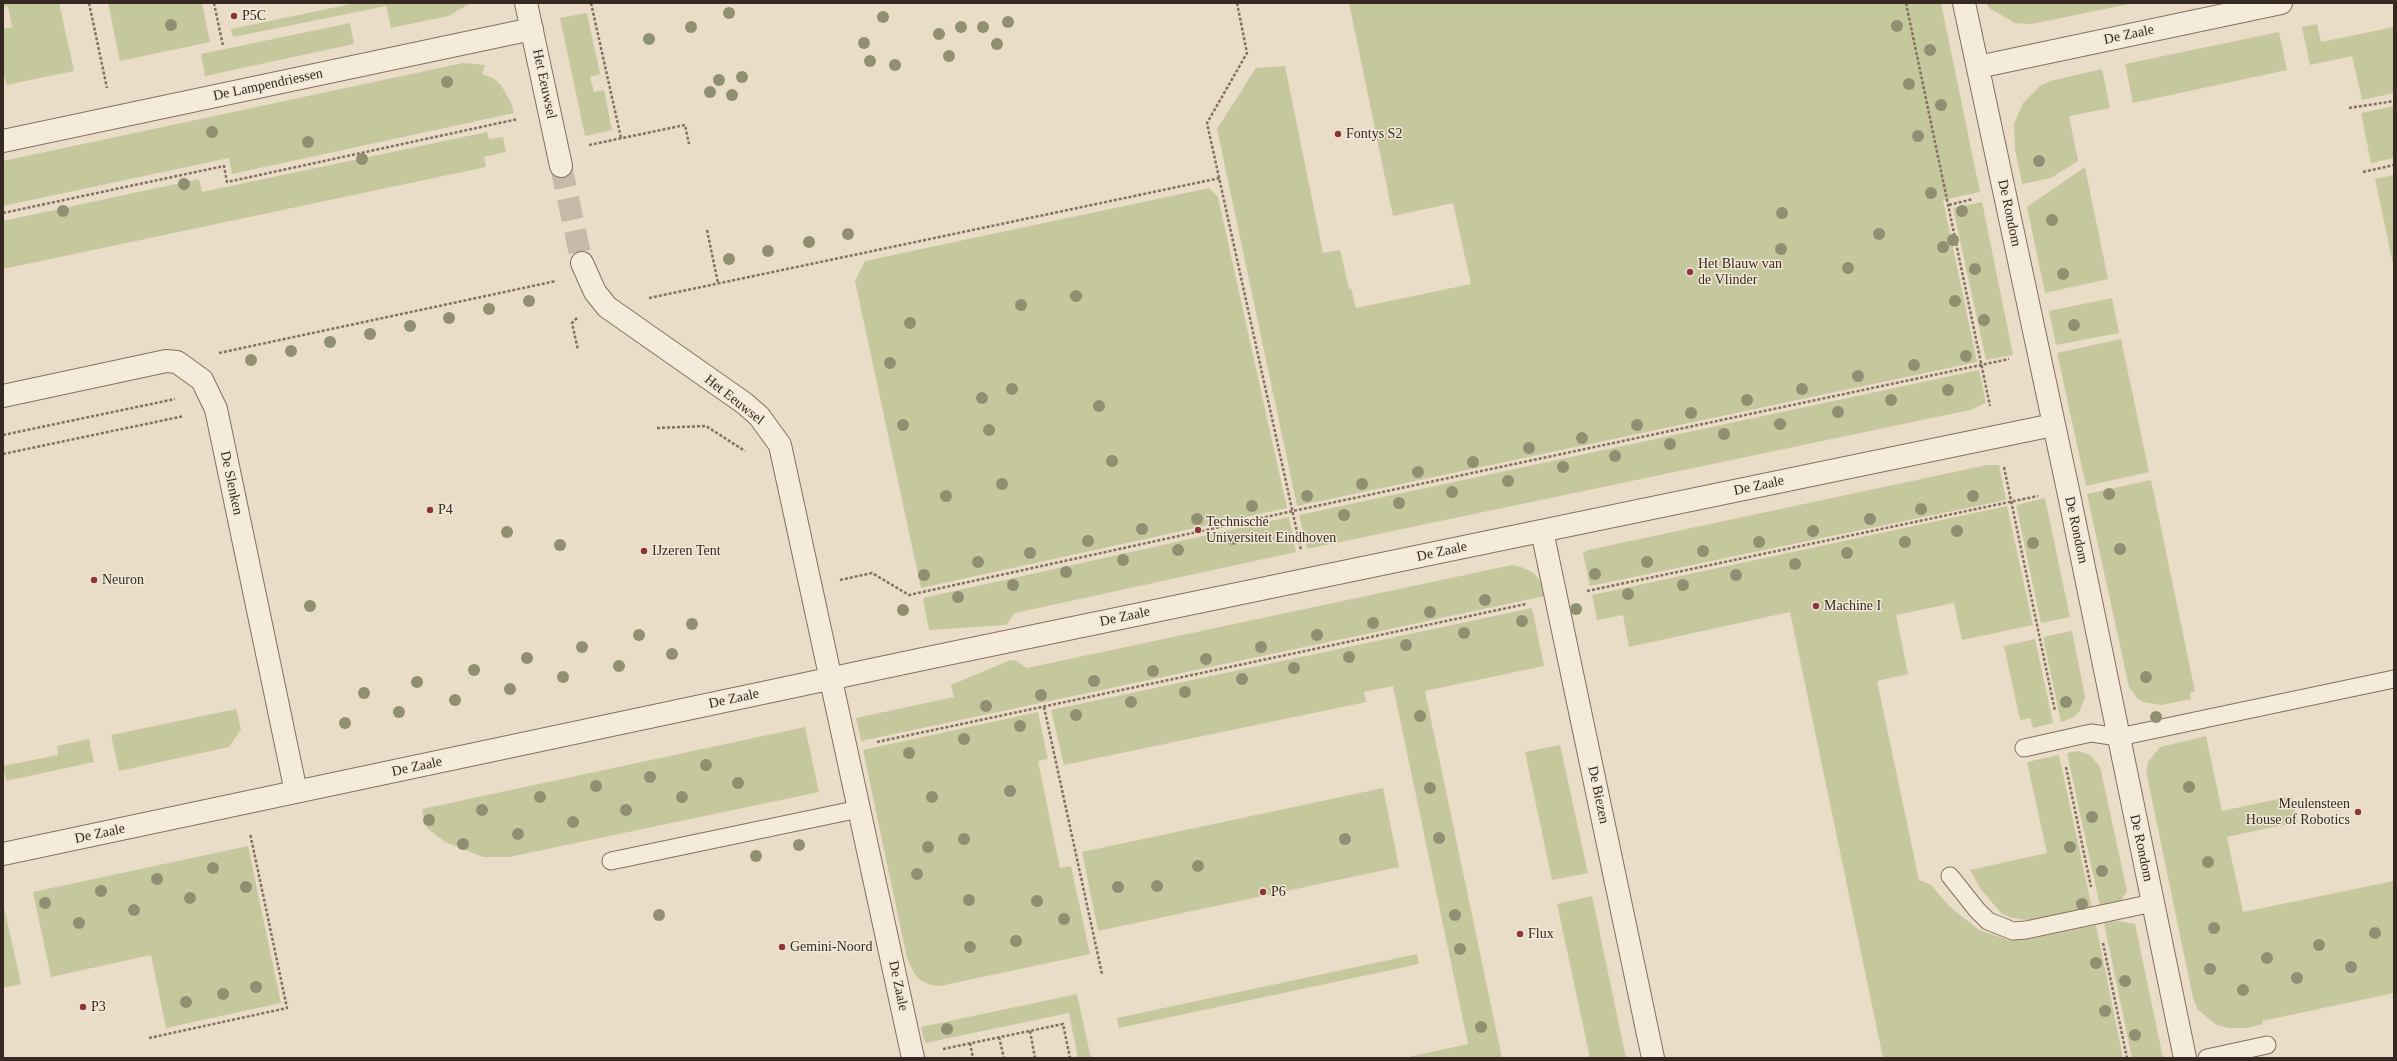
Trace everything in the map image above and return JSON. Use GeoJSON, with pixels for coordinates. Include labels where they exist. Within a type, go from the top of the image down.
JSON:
{"type":"FeatureCollection","features":[{"type":"Feature","properties":{"kind":"street","name":"Het Eeuwsel"},"geometry":{"type":"LineString","coordinates":[[526,3],[560,159]]}},
{"type":"Feature","properties":{"kind":"street","name":"De Rondom"},"geometry":{"type":"LineString","coordinates":[[1964,3],[2068,490],[2185,1058]]}},
{"type":"Feature","properties":{"kind":"street","name":"De Zaale"},"geometry":{"type":"LineString","coordinates":[[1978,67],[2281,3]]}},
{"type":"Feature","properties":{"kind":"street","name":"De Lampendriessen"},"geometry":{"type":"LineString","coordinates":[[3,141],[532,29]]}},
{"type":"Feature","properties":{"kind":"street","name":"Het Eeuwsel"},"geometry":{"type":"LineString","coordinates":[[584,269],[595,292],[607,307],[744,403],[770,429],[780,445],[831,678]]}},
{"type":"Feature","properties":{"kind":"street","name":"De Slenken"},"geometry":{"type":"LineString","coordinates":[[3,396],[166,361],[177,362],[202,380],[212,401],[296,792]]}},
{"type":"Feature","properties":{"kind":"street","name":"De Zaale"},"geometry":{"type":"LineString","coordinates":[[3,854],[831,678],[2053,425]]}},
{"type":"Feature","properties":{"kind":"street","name":"De Biezen"},"geometry":{"type":"LineString","coordinates":[[1542,531],[1653,1058]]}},
{"type":"Feature","properties":{"kind":"street","name":"De Zaale"},"geometry":{"type":"LineString","coordinates":[[831,678],[913,1057]]}},
{"type":"Feature","properties":{"kind":"lane"},"geometry":{"type":"LineString","coordinates":[[2024,748],[2091,733],[2119,737],[2394,679]]}},
{"type":"Feature","properties":{"kind":"lane"},"geometry":{"type":"LineString","coordinates":[[611,861],[860,809]]}},
{"type":"Feature","properties":{"kind":"lane"},"geometry":{"type":"LineString","coordinates":[[1950,876],[1977,910],[1988,921],[2003,928],[2026,930],[2153,903]]}},
{"type":"Feature","properties":{"kind":"lane"},"geometry":{"type":"LineString","coordinates":[[2207,1058],[2267,1045]]}},
{"type":"Feature","properties":{"kind":"path"},"geometry":{"type":"LineString","coordinates":[[89,3],[113,118]]}},
{"type":"Feature","properties":{"kind":"path"},"geometry":{"type":"LineString","coordinates":[[214,3],[224,46]]}},
{"type":"Feature","properties":{"kind":"path"},"geometry":{"type":"LineString","coordinates":[[591,3],[621,138]]}},
{"type":"Feature","properties":{"kind":"path"},"geometry":{"type":"LineString","coordinates":[[1237,3],[1246,52],[1207,123],[1308,580]]}},
{"type":"Feature","properties":{"kind":"path"},"geometry":{"type":"LineString","coordinates":[[1906,3],[2127,1058]]}},
{"type":"Feature","properties":{"kind":"path"},"geometry":{"type":"LineString","coordinates":[[2349,108],[2394,101]]}},
{"type":"Feature","properties":{"kind":"path"},"geometry":{"type":"LineString","coordinates":[[3,213],[224,166],[227,182],[550,112]]}},
{"type":"Feature","properties":{"kind":"path"},"geometry":{"type":"LineString","coordinates":[[560,159],[621,138],[685,125],[689,144]]}},
{"type":"Feature","properties":{"kind":"path"},"geometry":{"type":"LineString","coordinates":[[2363,172],[2394,165]]}},
{"type":"Feature","properties":{"kind":"path"},"geometry":{"type":"LineString","coordinates":[[607,307],[1220,178]]}},
{"type":"Feature","properties":{"kind":"path"},"geometry":{"type":"LineString","coordinates":[[707,230],[718,283]]}},
{"type":"Feature","properties":{"kind":"path"},"geometry":{"type":"LineString","coordinates":[[226,352],[584,269]]}},
{"type":"Feature","properties":{"kind":"path"},"geometry":{"type":"LineString","coordinates":[[810,586],[872,573],[909,596],[1293,511],[2038,353]]}},
{"type":"Feature","properties":{"kind":"path"},"geometry":{"type":"LineString","coordinates":[[3,435],[212,401]]}},
{"type":"Feature","properties":{"kind":"path"},"geometry":{"type":"LineString","coordinates":[[3,454],[212,401]]}},
{"type":"Feature","properties":{"kind":"path"},"geometry":{"type":"LineString","coordinates":[[657,428],[706,426],[741,450],[750,452],[780,445]]}},
{"type":"Feature","properties":{"kind":"path"},"geometry":{"type":"LineString","coordinates":[[846,748],[2068,490]]}},
{"type":"Feature","properties":{"kind":"path"},"geometry":{"type":"LineString","coordinates":[[1044,707],[1102,974]]}},
{"type":"Feature","properties":{"kind":"path"},"geometry":{"type":"LineString","coordinates":[[149,1038],[287,1008],[244,803]]}},
{"type":"Feature","properties":{"kind":"path"},"geometry":{"type":"LineString","coordinates":[[913,1057],[970,1043],[1063,1024],[1070,1058]]}},
{"type":"Feature","properties":{"kind":"path"},"geometry":{"type":"LineString","coordinates":[[1030,1031],[1036,1058]]}},
{"type":"Feature","properties":{"kind":"path"},"geometry":{"type":"LineString","coordinates":[[999,1037],[1004,1058]]}},
{"type":"Feature","properties":{"kind":"path"},"geometry":{"type":"LineString","coordinates":[[970,1043],[973,1058]]}},
{"type":"Feature","properties":{"kind":"green space"},"geometry":{"type":"Polygon","coordinates":[[[3,3],[59,3],[74,71],[6,85],[3,69],[3,29],[12,27],[8,6],[3,7],[3,3]]]}},
{"type":"Feature","properties":{"kind":"green space"},"geometry":{"type":"Polygon","coordinates":[[[108,3],[202,3],[210,42],[120,61],[108,3]]]}},
{"type":"Feature","properties":{"kind":"green space"},"geometry":{"type":"Polygon","coordinates":[[[356,3],[471,3],[448,16],[391,28],[386,6],[233,37],[231,29],[356,3]]]}},
{"type":"Feature","properties":{"kind":"green space"},"geometry":{"type":"Polygon","coordinates":[[[1349,3],[1941,3],[1980,192],[1943,200],[1977,362],[1297,506],[1217,129],[1256,68],[1285,66],[1323,253],[1340,250],[1349,289],[1351,288],[1356,308],[1471,284],[1453,203],[1393,216],[1349,3]]]}},
{"type":"Feature","properties":{"kind":"green space"},"geometry":{"type":"Polygon","coordinates":[[[1986,3],[2134,3],[2032,24],[2015,23],[1989,8],[1986,3]]]}},
{"type":"Feature","properties":{"kind":"green space"},"geometry":{"type":"Polygon","coordinates":[[[587,13],[600,74],[590,77],[594,92],[604,90],[612,130],[585,136],[560,18],[587,13]]]}},
{"type":"Feature","properties":{"kind":"green space"},"geometry":{"type":"Polygon","coordinates":[[[350,23],[354,44],[205,76],[201,54],[350,23]]]}},
{"type":"Feature","properties":{"kind":"green space"},"geometry":{"type":"Polygon","coordinates":[[[2317,24],[2321,42],[2394,27],[2394,93],[2362,100],[2352,56],[2310,65],[2302,27],[2317,24]]]}},
{"type":"Feature","properties":{"kind":"green space"},"geometry":{"type":"Polygon","coordinates":[[[2279,32],[2287,70],[2133,103],[2125,64],[2279,32]]]}},
{"type":"Feature","properties":{"kind":"green space"},"geometry":{"type":"Polygon","coordinates":[[[463,63],[485,65],[482,74],[493,78],[501,85],[511,103],[514,113],[232,174],[229,158],[3,206],[3,161],[463,63]]]}},
{"type":"Feature","properties":{"kind":"green space"},"geometry":{"type":"Polygon","coordinates":[[[2102,69],[2110,108],[2069,116],[2078,161],[2051,178],[2022,184],[2015,149],[2014,124],[2023,103],[2040,86],[2050,81],[2102,69]]]}},
{"type":"Feature","properties":{"kind":"green space"},"geometry":{"type":"Polygon","coordinates":[[[2394,106],[2394,158],[2371,163],[2361,113],[2394,106]]]}},
{"type":"Feature","properties":{"kind":"green space"},"geometry":{"type":"Polygon","coordinates":[[[487,132],[489,139],[503,137],[506,152],[484,157],[486,167],[3,269],[3,221],[199,179],[202,192],[487,132]]]}},
{"type":"Feature","properties":{"kind":"green space"},"geometry":{"type":"Polygon","coordinates":[[[2085,167],[2108,279],[2045,293],[2027,207],[2085,167]]]}},
{"type":"Feature","properties":{"kind":"green space"},"geometry":{"type":"Polygon","coordinates":[[[2394,175],[2394,269],[2375,179],[2394,175]]]}},
{"type":"Feature","properties":{"kind":"green space"},"geometry":{"type":"Polygon","coordinates":[[[1209,188],[1218,197],[1287,508],[921,588],[855,281],[865,261],[1209,188]]]}},
{"type":"Feature","properties":{"kind":"green space"},"geometry":{"type":"Polygon","coordinates":[[[1982,202],[2013,355],[1986,360],[1953,208],[1982,202]]]}},
{"type":"Feature","properties":{"kind":"green space"},"geometry":{"type":"Polygon","coordinates":[[[2112,298],[2119,333],[2056,345],[2049,311],[2112,298]]]}},
{"type":"Feature","properties":{"kind":"green space"},"geometry":{"type":"Polygon","coordinates":[[[2121,339],[2149,472],[2086,486],[2057,353],[2121,339]]]}},
{"type":"Feature","properties":{"kind":"green space"},"geometry":{"type":"Polygon","coordinates":[[[1979,370],[1986,403],[1970,410],[1307,549],[1299,515],[1979,370]]]}},
{"type":"Feature","properties":{"kind":"green space"},"geometry":{"type":"Polygon","coordinates":[[[1987,465],[1999,465],[2006,500],[1590,586],[1583,553],[1588,550],[1987,465]]]}},
{"type":"Feature","properties":{"kind":"green space"},"geometry":{"type":"Polygon","coordinates":[[[2151,480],[2195,691],[2190,693],[2191,699],[2161,705],[2144,702],[2138,699],[2129,687],[2087,494],[2151,480]]]}},
{"type":"Feature","properties":{"kind":"green space"},"geometry":{"type":"Polygon","coordinates":[[[2045,498],[2070,617],[2041,623],[2016,505],[2045,498]]]}},
{"type":"Feature","properties":{"kind":"green space"},"geometry":{"type":"Polygon","coordinates":[[[2007,506],[2033,625],[1962,640],[1954,603],[1896,615],[1908,674],[1877,681],[1919,880],[1931,885],[1949,906],[1979,930],[2009,940],[2029,939],[2096,925],[2123,1058],[1883,1058],[1790,612],[1629,647],[1623,615],[1597,620],[1592,595],[2007,506]]]}},
{"type":"Feature","properties":{"kind":"green space"},"geometry":{"type":"Polygon","coordinates":[[[1289,517],[1296,552],[1015,613],[1006,625],[929,630],[923,598],[1289,517]]]}},
{"type":"Feature","properties":{"kind":"green space"},"geometry":{"type":"Polygon","coordinates":[[[1512,565],[1534,573],[1543,585],[1545,596],[861,741],[856,718],[954,697],[951,685],[1011,660],[1015,660],[1027,668],[1512,565]]]}},
{"type":"Feature","properties":{"kind":"green space"},"geometry":{"type":"Polygon","coordinates":[[[1532,608],[1544,666],[1425,691],[1502,1058],[1404,1058],[1468,1044],[1393,686],[1364,692],[1366,702],[1064,765],[1051,710],[1532,608]]]}},
{"type":"Feature","properties":{"kind":"green space"},"geometry":{"type":"Polygon","coordinates":[[[2072,631],[2085,697],[2079,712],[2074,717],[2061,722],[2043,637],[2072,631]]]}},
{"type":"Feature","properties":{"kind":"green space"},"geometry":{"type":"Polygon","coordinates":[[[2035,639],[2053,723],[2033,728],[2030,718],[2020,720],[2004,646],[2035,639]]]}},
{"type":"Feature","properties":{"kind":"green space"},"geometry":{"type":"Polygon","coordinates":[[[236,709],[241,729],[229,747],[119,771],[111,735],[236,709]]]}},
{"type":"Feature","properties":{"kind":"green space"},"geometry":{"type":"Polygon","coordinates":[[[1038,712],[1048,759],[1038,761],[1060,868],[1071,866],[1090,954],[940,986],[931,985],[920,980],[914,973],[907,958],[863,750],[1038,712]]]}},
{"type":"Feature","properties":{"kind":"green space"},"geometry":{"type":"Polygon","coordinates":[[[805,727],[819,792],[509,857],[483,857],[445,842],[427,828],[424,819],[422,809],[805,727]]]}},
{"type":"Feature","properties":{"kind":"green space"},"geometry":{"type":"Polygon","coordinates":[[[2206,736],[2222,811],[2292,796],[2297,822],[2227,837],[2243,912],[2394,881],[2394,993],[2262,1021],[2263,1024],[2247,1028],[2228,1028],[2217,1025],[2198,1010],[2193,998],[2146,771],[2148,762],[2160,747],[2206,736]]]}},
{"type":"Feature","properties":{"kind":"green space"},"geometry":{"type":"Polygon","coordinates":[[[89,739],[94,762],[6,781],[3,766],[58,755],[57,746],[89,739]]]}},
{"type":"Feature","properties":{"kind":"green space"},"geometry":{"type":"Polygon","coordinates":[[[1560,745],[1588,873],[1552,880],[1525,752],[1560,745]]]}},
{"type":"Feature","properties":{"kind":"green space"},"geometry":{"type":"Polygon","coordinates":[[[2078,751],[2090,755],[2100,767],[2127,891],[2121,901],[2100,906],[2067,753],[2078,751]]]}},
{"type":"Feature","properties":{"kind":"green space"},"geometry":{"type":"Polygon","coordinates":[[[2059,755],[2092,908],[2045,918],[2027,920],[2012,918],[2002,914],[1980,888],[1970,870],[2047,853],[2027,762],[2059,755]]]}},
{"type":"Feature","properties":{"kind":"green space"},"geometry":{"type":"Polygon","coordinates":[[[1383,788],[1399,867],[1098,931],[1082,852],[1383,788]]]}},
{"type":"Feature","properties":{"kind":"green space"},"geometry":{"type":"Polygon","coordinates":[[[248,846],[281,1003],[166,1028],[151,955],[51,977],[33,892],[248,846]]]}},
{"type":"Feature","properties":{"kind":"green space"},"geometry":{"type":"Polygon","coordinates":[[[1592,896],[1626,1058],[1590,1058],[1557,904],[1592,896]]]}},
{"type":"Feature","properties":{"kind":"green space"},"geometry":{"type":"Polygon","coordinates":[[[3,903],[21,984],[3,988],[3,903]]]}},
{"type":"Feature","properties":{"kind":"green space"},"geometry":{"type":"Polygon","coordinates":[[[2118,921],[2135,924],[2163,1058],[2132,1058],[2104,923],[2118,921]]]}},
{"type":"Feature","properties":{"kind":"green space"},"geometry":{"type":"Polygon","coordinates":[[[1417,954],[1419,964],[1119,1028],[1117,1018],[1417,954]]]}},
{"type":"Feature","properties":{"kind":"green space"},"geometry":{"type":"Polygon","coordinates":[[[1077,994],[1091,1058],[1078,1058],[1069,1013],[925,1043],[921,1027],[1077,994]]]}},
{"type":"Feature","properties":{"kind":"tunnel"},"geometry":{"type":"LineString","coordinates":[[561,166],[582,263]]}},
{"type":"Feature","properties":{"kind":"place","name":"P5C"},"geometry":{"type":"Point","coordinates":[234,16]}},
{"type":"Feature","properties":{"kind":"place","name":"Fontys S2"},"geometry":{"type":"Point","coordinates":[1338,134]}},
{"type":"Feature","properties":{"kind":"place","name":"Het Blauw van de Vlinder"},"geometry":{"type":"Point","coordinates":[1690,272]}},
{"type":"Feature","properties":{"kind":"place","name":"P4"},"geometry":{"type":"Point","coordinates":[430,510]}},
{"type":"Feature","properties":{"kind":"place","name":"Technische Universiteit Eindhoven"},"geometry":{"type":"Point","coordinates":[1198,530]}},
{"type":"Feature","properties":{"kind":"place","name":"IJzeren Tent"},"geometry":{"type":"Point","coordinates":[644,551]}},
{"type":"Feature","properties":{"kind":"place","name":"Neuron"},"geometry":{"type":"Point","coordinates":[94,580]}},
{"type":"Feature","properties":{"kind":"place","name":"Machine I"},"geometry":{"type":"Point","coordinates":[1816,606]}},
{"type":"Feature","properties":{"kind":"place","name":"Meulensteen House of Robotics"},"geometry":{"type":"Point","coordinates":[2358,812]}},
{"type":"Feature","properties":{"kind":"place","name":"P6"},"geometry":{"type":"Point","coordinates":[1263,892]}},
{"type":"Feature","properties":{"kind":"place","name":"Flux"},"geometry":{"type":"Point","coordinates":[1520,934]}},
{"type":"Feature","properties":{"kind":"place","name":"Gemini-Noord"},"geometry":{"type":"Point","coordinates":[782,947]}},
{"type":"Feature","properties":{"kind":"place","name":"P3"},"geometry":{"type":"Point","coordinates":[83,1007]}}]}
